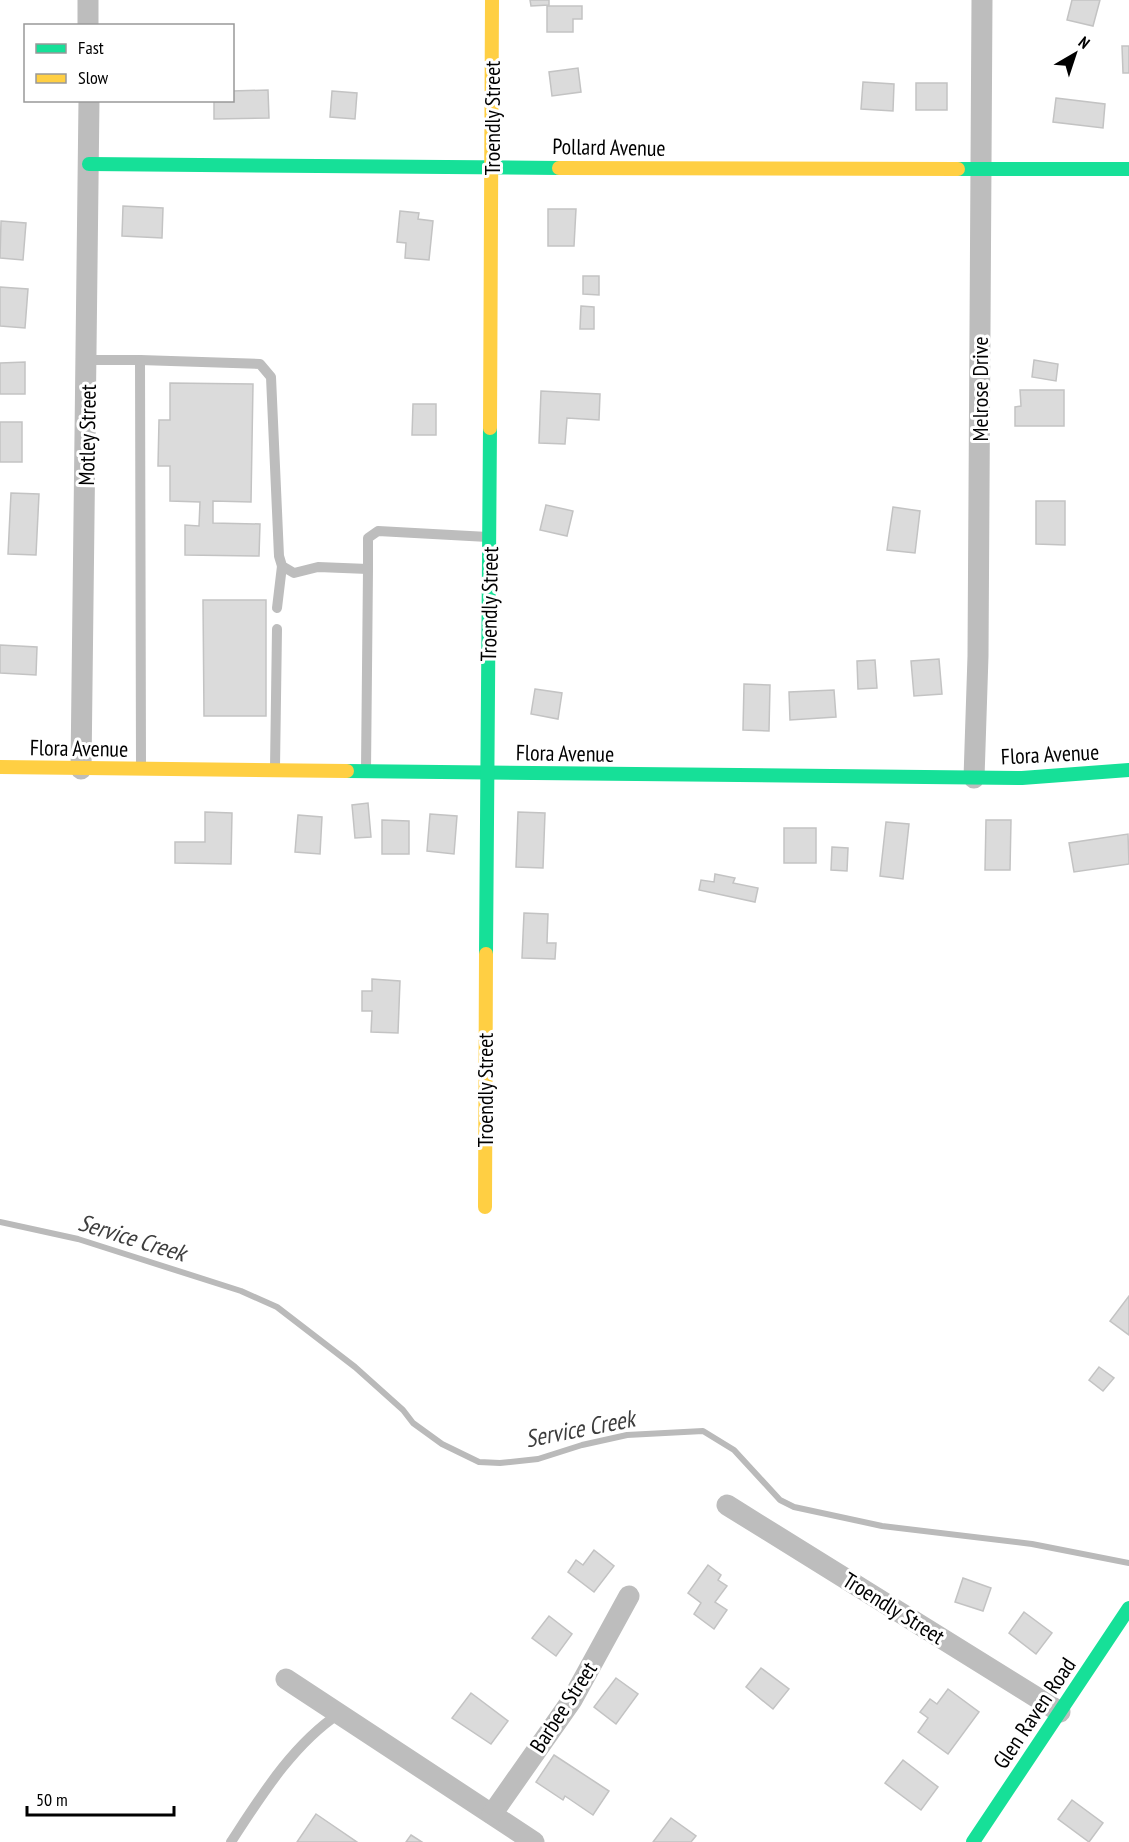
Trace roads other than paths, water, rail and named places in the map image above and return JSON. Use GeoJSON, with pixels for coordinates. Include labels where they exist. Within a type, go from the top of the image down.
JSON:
{"type":"FeatureCollection","features":[{"type":"Feature","properties":{"kind":"street"},"geometry":{"type":"LineString","coordinates":[[88,0],[88,24]]}},
{"type":"Feature","properties":{"kind":"street","name":"Troendly Street"},"geometry":{"type":"LineString","coordinates":[[485,1207],[492,0]]}},
{"type":"Feature","properties":{"kind":"street","name":"Melrose Drive"},"geometry":{"type":"LineString","coordinates":[[974,777],[978,656],[982,0]]}},
{"type":"Feature","properties":{"kind":"street","name":"Motley Street"},"geometry":{"type":"LineString","coordinates":[[81,769],[89,102]]}},
{"type":"Feature","properties":{"kind":"street","name":"Pollard Avenue"},"geometry":{"type":"LineString","coordinates":[[89,164],[1129,169]]}},
{"type":"Feature","properties":{"kind":"street","name":"Flora Avenue"},"geometry":{"type":"LineString","coordinates":[[0,767],[1022,778],[1129,771]]}},
{"type":"Feature","properties":{"kind":"street","name":"Troendly Street"},"geometry":{"type":"LineString","coordinates":[[727,1505],[1060,1712]]}},
{"type":"Feature","properties":{"kind":"street","name":"Barbee Street"},"geometry":{"type":"LineString","coordinates":[[492,1814],[572,1700],[629,1596]]}},
{"type":"Feature","properties":{"kind":"street","name":"Glen Raven Road"},"geometry":{"type":"LineString","coordinates":[[973,1842],[1129,1608]]}},
{"type":"Feature","properties":{"kind":"street"},"geometry":{"type":"LineString","coordinates":[[286,1679],[534,1842]]}},
{"type":"Feature","properties":{"kind":"lane"},"geometry":{"type":"LineString","coordinates":[[87,360],[260,364],[271,377],[279,556],[282,566],[277,608]]}},
{"type":"Feature","properties":{"kind":"lane"},"geometry":{"type":"LineString","coordinates":[[140,360],[141,770]]}},
{"type":"Feature","properties":{"kind":"lane"},"geometry":{"type":"LineString","coordinates":[[366,772],[368,538],[378,531],[490,537]]}},
{"type":"Feature","properties":{"kind":"lane"},"geometry":{"type":"LineString","coordinates":[[282,566],[294,573],[318,567],[368,569]]}},
{"type":"Feature","properties":{"kind":"lane"},"geometry":{"type":"LineString","coordinates":[[275,771],[277,629]]}},
{"type":"Feature","properties":{"kind":"lane"},"geometry":{"type":"LineString","coordinates":[[231,1842],[265,1791],[318,1728],[340,1713]]}},
{"type":"Feature","properties":{"kind":"waterway","name":"Service Creek"},"geometry":{"type":"LineString","coordinates":[[0,1222],[78,1239],[241,1291],[277,1307],[355,1367],[403,1410],[413,1423],[442,1444],[479,1462],[500,1463],[538,1459],[582,1445],[627,1435],[703,1431],[734,1450],[780,1500],[794,1507],[882,1526],[1032,1544],[1129,1563]]}}]}
